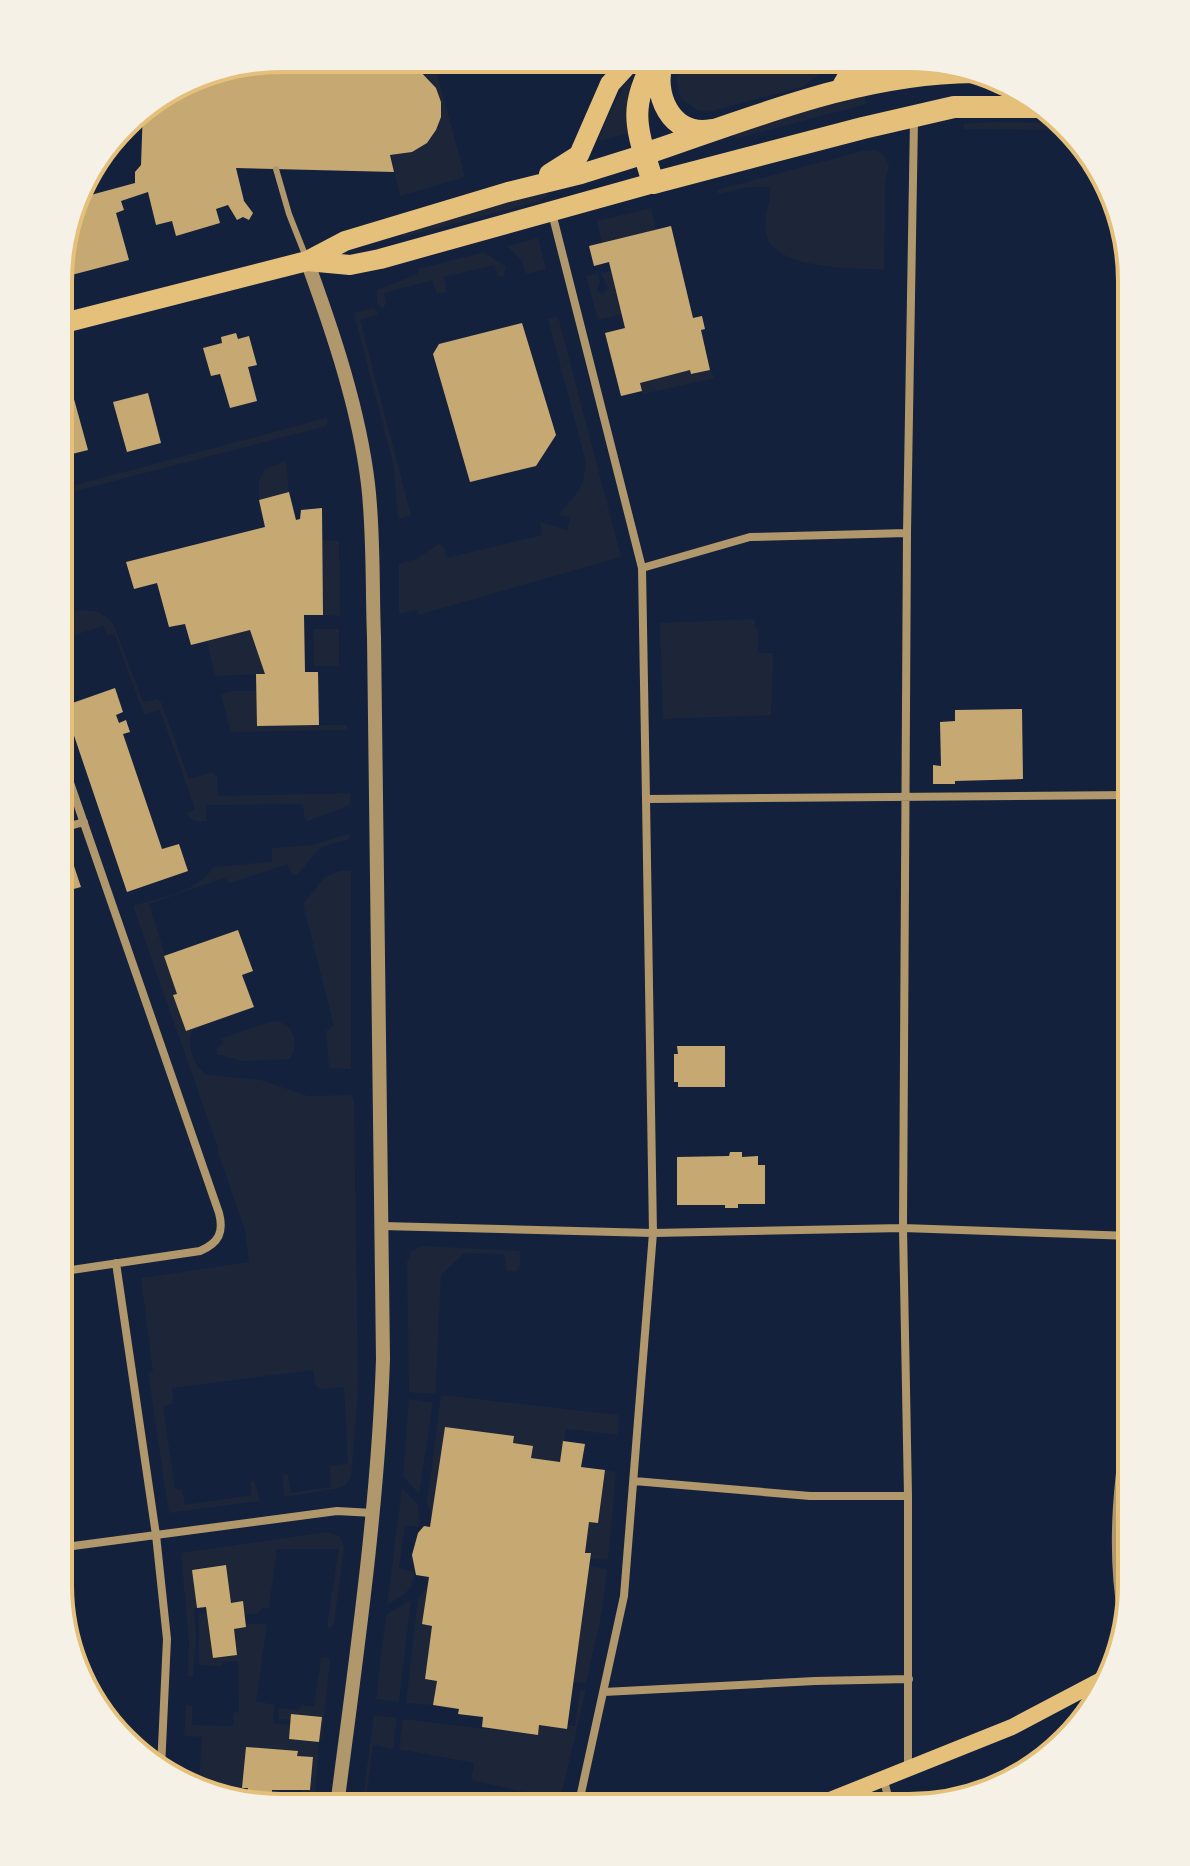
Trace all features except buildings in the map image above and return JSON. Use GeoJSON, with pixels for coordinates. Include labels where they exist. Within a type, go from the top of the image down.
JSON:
{"type":"FeatureCollection","features":[{"type":"Feature","properties":{"kind":"highway"},"geometry":{"type":"LineString","coordinates":[[649,72],[639,92],[636,121],[653,183],[954,107],[1024,107]]}},
{"type":"Feature","properties":{"kind":"highway"},"geometry":{"type":"LineString","coordinates":[[661,72],[658,88],[669,113],[685,127],[706,131],[725,127]]}},
{"type":"Feature","properties":{"kind":"highway"},"geometry":{"type":"LineString","coordinates":[[842,88],[851,72]]}},
{"type":"Feature","properties":{"kind":"highway"},"geometry":{"type":"LineString","coordinates":[[645,154],[842,88],[901,72]]}},
{"type":"Feature","properties":{"kind":"highway"},"geometry":{"type":"LineString","coordinates":[[915,116],[916,73]]}},
{"type":"Feature","properties":{"kind":"main road"},"geometry":{"type":"LineString","coordinates":[[508,192],[560,169],[579,155],[610,84],[621,72]]}},
{"type":"Feature","properties":{"kind":"main road"},"geometry":{"type":"LineString","coordinates":[[72,321],[307,261],[345,241],[645,154]]}},
{"type":"Feature","properties":{"kind":"main road"},"geometry":{"type":"LineString","coordinates":[[307,261],[350,265],[380,259],[653,183]]}},
{"type":"Feature","properties":{"kind":"main road"},"geometry":{"type":"LineString","coordinates":[[842,1794],[1012,1727],[1092,1685]]}},
{"type":"Feature","properties":{"kind":"street"},"geometry":{"type":"LineString","coordinates":[[908,1766],[908,1496],[903,1228],[907,533],[915,116]]}},
{"type":"Feature","properties":{"kind":"street"},"geometry":{"type":"LineString","coordinates":[[551,212],[642,568],[653,1233],[624,1596],[581,1794]]}},
{"type":"Feature","properties":{"kind":"street"},"geometry":{"type":"LineString","coordinates":[[307,261],[337,352],[368,486],[374,637],[383,1359],[373,1513],[338,1794]]}},
{"type":"Feature","properties":{"kind":"street"},"geometry":{"type":"LineString","coordinates":[[642,568],[750,537],[907,533]]}},
{"type":"Feature","properties":{"kind":"street"},"geometry":{"type":"LineString","coordinates":[[72,788],[219,1213],[222,1231],[215,1242],[191,1253],[72,1270]]}},
{"type":"Feature","properties":{"kind":"street"},"geometry":{"type":"LineString","coordinates":[[646,799],[1118,795]]}},
{"type":"Feature","properties":{"kind":"street"},"geometry":{"type":"LineString","coordinates":[[72,825],[84,822]]}},
{"type":"Feature","properties":{"kind":"street"},"geometry":{"type":"LineString","coordinates":[[382,1226],[653,1233],[903,1228],[1118,1236]]}},
{"type":"Feature","properties":{"kind":"street"},"geometry":{"type":"LineString","coordinates":[[116,1263],[156,1535],[167,1639],[162,1756]]}},
{"type":"Feature","properties":{"kind":"street"},"geometry":{"type":"LineString","coordinates":[[634,1481],[810,1496],[908,1496]]}},
{"type":"Feature","properties":{"kind":"street"},"geometry":{"type":"LineString","coordinates":[[72,1546],[337,1511],[373,1513]]}},
{"type":"Feature","properties":{"kind":"street"},"geometry":{"type":"LineString","coordinates":[[604,1692],[909,1679]]}},
{"type":"Feature","properties":{"kind":"street"},"geometry":{"type":"LineString","coordinates":[[883,1776],[888,1794]]}},
{"type":"Feature","properties":{"kind":"lane"},"geometry":{"type":"LineString","coordinates":[[276,169],[307,261]]}},
{"type":"Feature","properties":{"kind":"shaded area"},"geometry":{"type":"Polygon","coordinates":[[[420,72],[437,72],[465,177],[400,196],[391,155],[422,146],[438,126],[439,96],[428,78],[420,72]]]}},
{"type":"Feature","properties":{"kind":"shaded area"},"geometry":{"type":"Polygon","coordinates":[[[678,72],[822,72],[802,87],[708,112],[697,110],[681,99],[676,79],[678,72]]]}},
{"type":"Feature","properties":{"kind":"shaded area"},"geometry":{"type":"Polygon","coordinates":[[[631,80],[627,113],[630,133],[598,141],[607,117],[627,81],[631,80]]]}},
{"type":"Feature","properties":{"kind":"shaded area"},"geometry":{"type":"Polygon","coordinates":[[[864,94],[867,104],[738,138],[733,133],[864,94]]]}},
{"type":"Feature","properties":{"kind":"shaded area"},"geometry":{"type":"Polygon","coordinates":[[[1045,123],[1053,130],[964,129],[964,124],[1045,123]]]}},
{"type":"Feature","properties":{"kind":"shaded area"},"geometry":{"type":"Polygon","coordinates":[[[875,150],[882,153],[889,165],[885,181],[884,269],[818,265],[785,255],[773,247],[767,236],[770,187],[750,187],[718,194],[717,190],[875,150]]]}},
{"type":"Feature","properties":{"kind":"shaded area"},"geometry":{"type":"Polygon","coordinates":[[[548,192],[537,202],[404,237],[401,235],[403,230],[548,192]]]}},
{"type":"Feature","properties":{"kind":"shaded area"},"geometry":{"type":"Polygon","coordinates":[[[651,208],[656,230],[602,243],[597,221],[651,208]]]}},
{"type":"Feature","properties":{"kind":"shaded area"},"geometry":{"type":"Polygon","coordinates":[[[538,238],[546,269],[526,274],[521,260],[507,246],[538,238]]]}},
{"type":"Feature","properties":{"kind":"shaded area"},"geometry":{"type":"Polygon","coordinates":[[[484,252],[506,267],[503,277],[498,276],[494,265],[444,277],[447,292],[437,294],[432,280],[384,293],[386,303],[383,309],[377,303],[377,290],[418,274],[418,269],[484,252]]]}},
{"type":"Feature","properties":{"kind":"shaded area"},"geometry":{"type":"Polygon","coordinates":[[[611,271],[622,314],[598,320],[586,276],[598,274],[600,282],[597,290],[603,294],[608,288],[601,273],[611,271]]]}},
{"type":"Feature","properties":{"kind":"shaded area"},"geometry":{"type":"Polygon","coordinates":[[[374,308],[379,314],[360,320],[411,515],[398,519],[394,468],[354,313],[374,308]]]}},
{"type":"Feature","properties":{"kind":"shaded area"},"geometry":{"type":"Polygon","coordinates":[[[558,316],[621,557],[418,615],[417,610],[399,614],[399,564],[416,559],[439,544],[443,546],[447,558],[542,535],[540,522],[567,530],[570,517],[558,515],[582,483],[585,459],[548,319],[558,316]]]}},
{"type":"Feature","properties":{"kind":"shaded area"},"geometry":{"type":"Polygon","coordinates":[[[690,370],[692,374],[710,370],[715,378],[643,394],[640,383],[690,370]]]}},
{"type":"Feature","properties":{"kind":"shaded area"},"geometry":{"type":"Polygon","coordinates":[[[326,418],[328,421],[326,426],[72,492],[72,486],[326,418]]]}},
{"type":"Feature","properties":{"kind":"shaded area"},"geometry":{"type":"Polygon","coordinates":[[[286,460],[289,492],[259,500],[259,481],[264,470],[286,460]]]}},
{"type":"Feature","properties":{"kind":"shaded area"},"geometry":{"type":"Polygon","coordinates":[[[322,540],[339,541],[340,616],[323,615],[322,540]]]}},
{"type":"Feature","properties":{"kind":"shaded area"},"geometry":{"type":"Polygon","coordinates":[[[72,612],[99,612],[113,623],[143,702],[157,699],[161,702],[189,779],[213,772],[217,777],[218,796],[350,793],[350,805],[308,821],[304,817],[303,804],[206,805],[206,821],[192,820],[187,813],[195,809],[160,710],[144,714],[114,633],[108,635],[103,626],[72,636],[72,612]]]}},
{"type":"Feature","properties":{"kind":"shaded area"},"geometry":{"type":"Polygon","coordinates":[[[755,619],[758,653],[773,653],[771,715],[663,719],[660,623],[755,619]]]}},
{"type":"Feature","properties":{"kind":"shaded area"},"geometry":{"type":"Polygon","coordinates":[[[313,629],[339,629],[339,666],[314,666],[313,629]]]}},
{"type":"Feature","properties":{"kind":"shaded area"},"geometry":{"type":"Polygon","coordinates":[[[250,630],[265,674],[215,676],[207,641],[250,630]]]}},
{"type":"Feature","properties":{"kind":"shaded area"},"geometry":{"type":"Polygon","coordinates":[[[232,691],[257,691],[257,726],[347,725],[347,730],[231,732],[221,695],[232,691]]]}},
{"type":"Feature","properties":{"kind":"shaded area"},"geometry":{"type":"Polygon","coordinates":[[[351,833],[348,840],[321,848],[297,875],[292,874],[287,864],[230,883],[224,878],[149,904],[177,994],[174,995],[187,1031],[193,1029],[190,1042],[192,1055],[203,1072],[261,1080],[308,1096],[351,1095],[354,1100],[358,1392],[351,1477],[345,1486],[339,1488],[284,1497],[283,1475],[288,1474],[291,1493],[331,1487],[330,1466],[348,1463],[344,1387],[320,1389],[315,1384],[313,1370],[172,1388],[173,1403],[163,1407],[175,1489],[182,1490],[185,1505],[252,1495],[250,1482],[254,1480],[260,1501],[169,1513],[148,1373],[153,1372],[141,1278],[249,1262],[245,1230],[133,906],[188,888],[207,876],[213,867],[272,862],[272,848],[313,845],[351,833]]]}},
{"type":"Feature","properties":{"kind":"shaded area"},"geometry":{"type":"Polygon","coordinates":[[[340,871],[351,871],[351,1069],[329,1068],[326,1031],[334,1026],[303,904],[325,877],[340,871]]]}},
{"type":"Feature","properties":{"kind":"shaded area"},"geometry":{"type":"Polygon","coordinates":[[[273,1021],[286,1025],[293,1034],[295,1046],[290,1059],[242,1061],[217,1054],[216,1050],[223,1042],[220,1039],[273,1021]]]}},
{"type":"Feature","properties":{"kind":"shaded area"},"geometry":{"type":"Polygon","coordinates":[[[422,1246],[519,1251],[520,1256],[517,1271],[507,1271],[504,1254],[464,1253],[441,1275],[435,1394],[409,1392],[407,1261],[412,1251],[422,1246]]]}},
{"type":"Feature","properties":{"kind":"shaded area"},"geometry":{"type":"Polygon","coordinates":[[[441,1395],[619,1415],[618,1435],[566,1429],[560,1462],[531,1458],[532,1446],[513,1443],[432,1516],[427,1503],[441,1395]]]}},
{"type":"Feature","properties":{"kind":"shaded area"},"geometry":{"type":"Polygon","coordinates":[[[409,1399],[433,1402],[419,1494],[403,1476],[409,1399]]]}},
{"type":"Feature","properties":{"kind":"shaded area"},"geometry":{"type":"Polygon","coordinates":[[[605,1470],[616,1472],[608,1560],[590,1558],[591,1553],[585,1553],[589,1522],[605,1470]]]}},
{"type":"Feature","properties":{"kind":"shaded area"},"geometry":{"type":"Polygon","coordinates":[[[402,1488],[418,1505],[420,1527],[405,1526],[399,1568],[414,1572],[412,1584],[387,1605],[402,1488]]]}},
{"type":"Feature","properties":{"kind":"shaded area"},"geometry":{"type":"Polygon","coordinates":[[[327,1532],[340,1536],[344,1547],[334,1624],[330,1629],[327,1625],[339,1549],[277,1549],[269,1608],[245,1615],[243,1601],[231,1603],[226,1565],[192,1569],[197,1608],[194,1609],[196,1638],[193,1676],[188,1676],[189,1643],[181,1553],[327,1532]]]}},
{"type":"Feature","properties":{"kind":"shaded area"},"geometry":{"type":"Polygon","coordinates":[[[589,1566],[607,1569],[602,1612],[586,1683],[573,1682],[589,1566]]]}},
{"type":"Feature","properties":{"kind":"shaded area"},"geometry":{"type":"Polygon","coordinates":[[[428,1586],[422,1624],[432,1626],[425,1679],[437,1681],[433,1705],[406,1703],[418,1598],[428,1586]]]}},
{"type":"Feature","properties":{"kind":"shaded area"},"geometry":{"type":"Polygon","coordinates":[[[411,1600],[399,1702],[376,1699],[386,1615],[411,1600]]]}},
{"type":"Feature","properties":{"kind":"shaded area"},"geometry":{"type":"Polygon","coordinates":[[[207,1613],[214,1658],[237,1654],[234,1629],[246,1627],[246,1624],[267,1624],[256,1701],[274,1705],[273,1723],[290,1725],[289,1739],[319,1742],[315,1794],[301,1794],[302,1789],[310,1790],[313,1757],[297,1756],[298,1752],[243,1788],[248,1788],[248,1791],[199,1777],[202,1737],[184,1736],[186,1705],[192,1706],[192,1725],[233,1726],[234,1713],[239,1711],[238,1661],[222,1662],[222,1666],[199,1665],[199,1614],[207,1613]]]}},
{"type":"Feature","properties":{"kind":"shaded area"},"geometry":{"type":"Polygon","coordinates":[[[326,1657],[330,1660],[322,1738],[321,1717],[292,1714],[291,1720],[278,1719],[279,1708],[297,1710],[303,1705],[314,1706],[321,1659],[326,1657]]]}},
{"type":"Feature","properties":{"kind":"shaded area"},"geometry":{"type":"Polygon","coordinates":[[[580,1690],[586,1690],[561,1794],[533,1794],[471,1780],[474,1763],[399,1749],[403,1719],[537,1735],[539,1725],[566,1729],[567,1726],[575,1726],[580,1690]]]}},
{"type":"Feature","properties":{"kind":"shaded area"},"geometry":{"type":"Polygon","coordinates":[[[374,1715],[397,1718],[393,1749],[373,1745],[367,1794],[364,1794],[374,1715]]]}}]}
